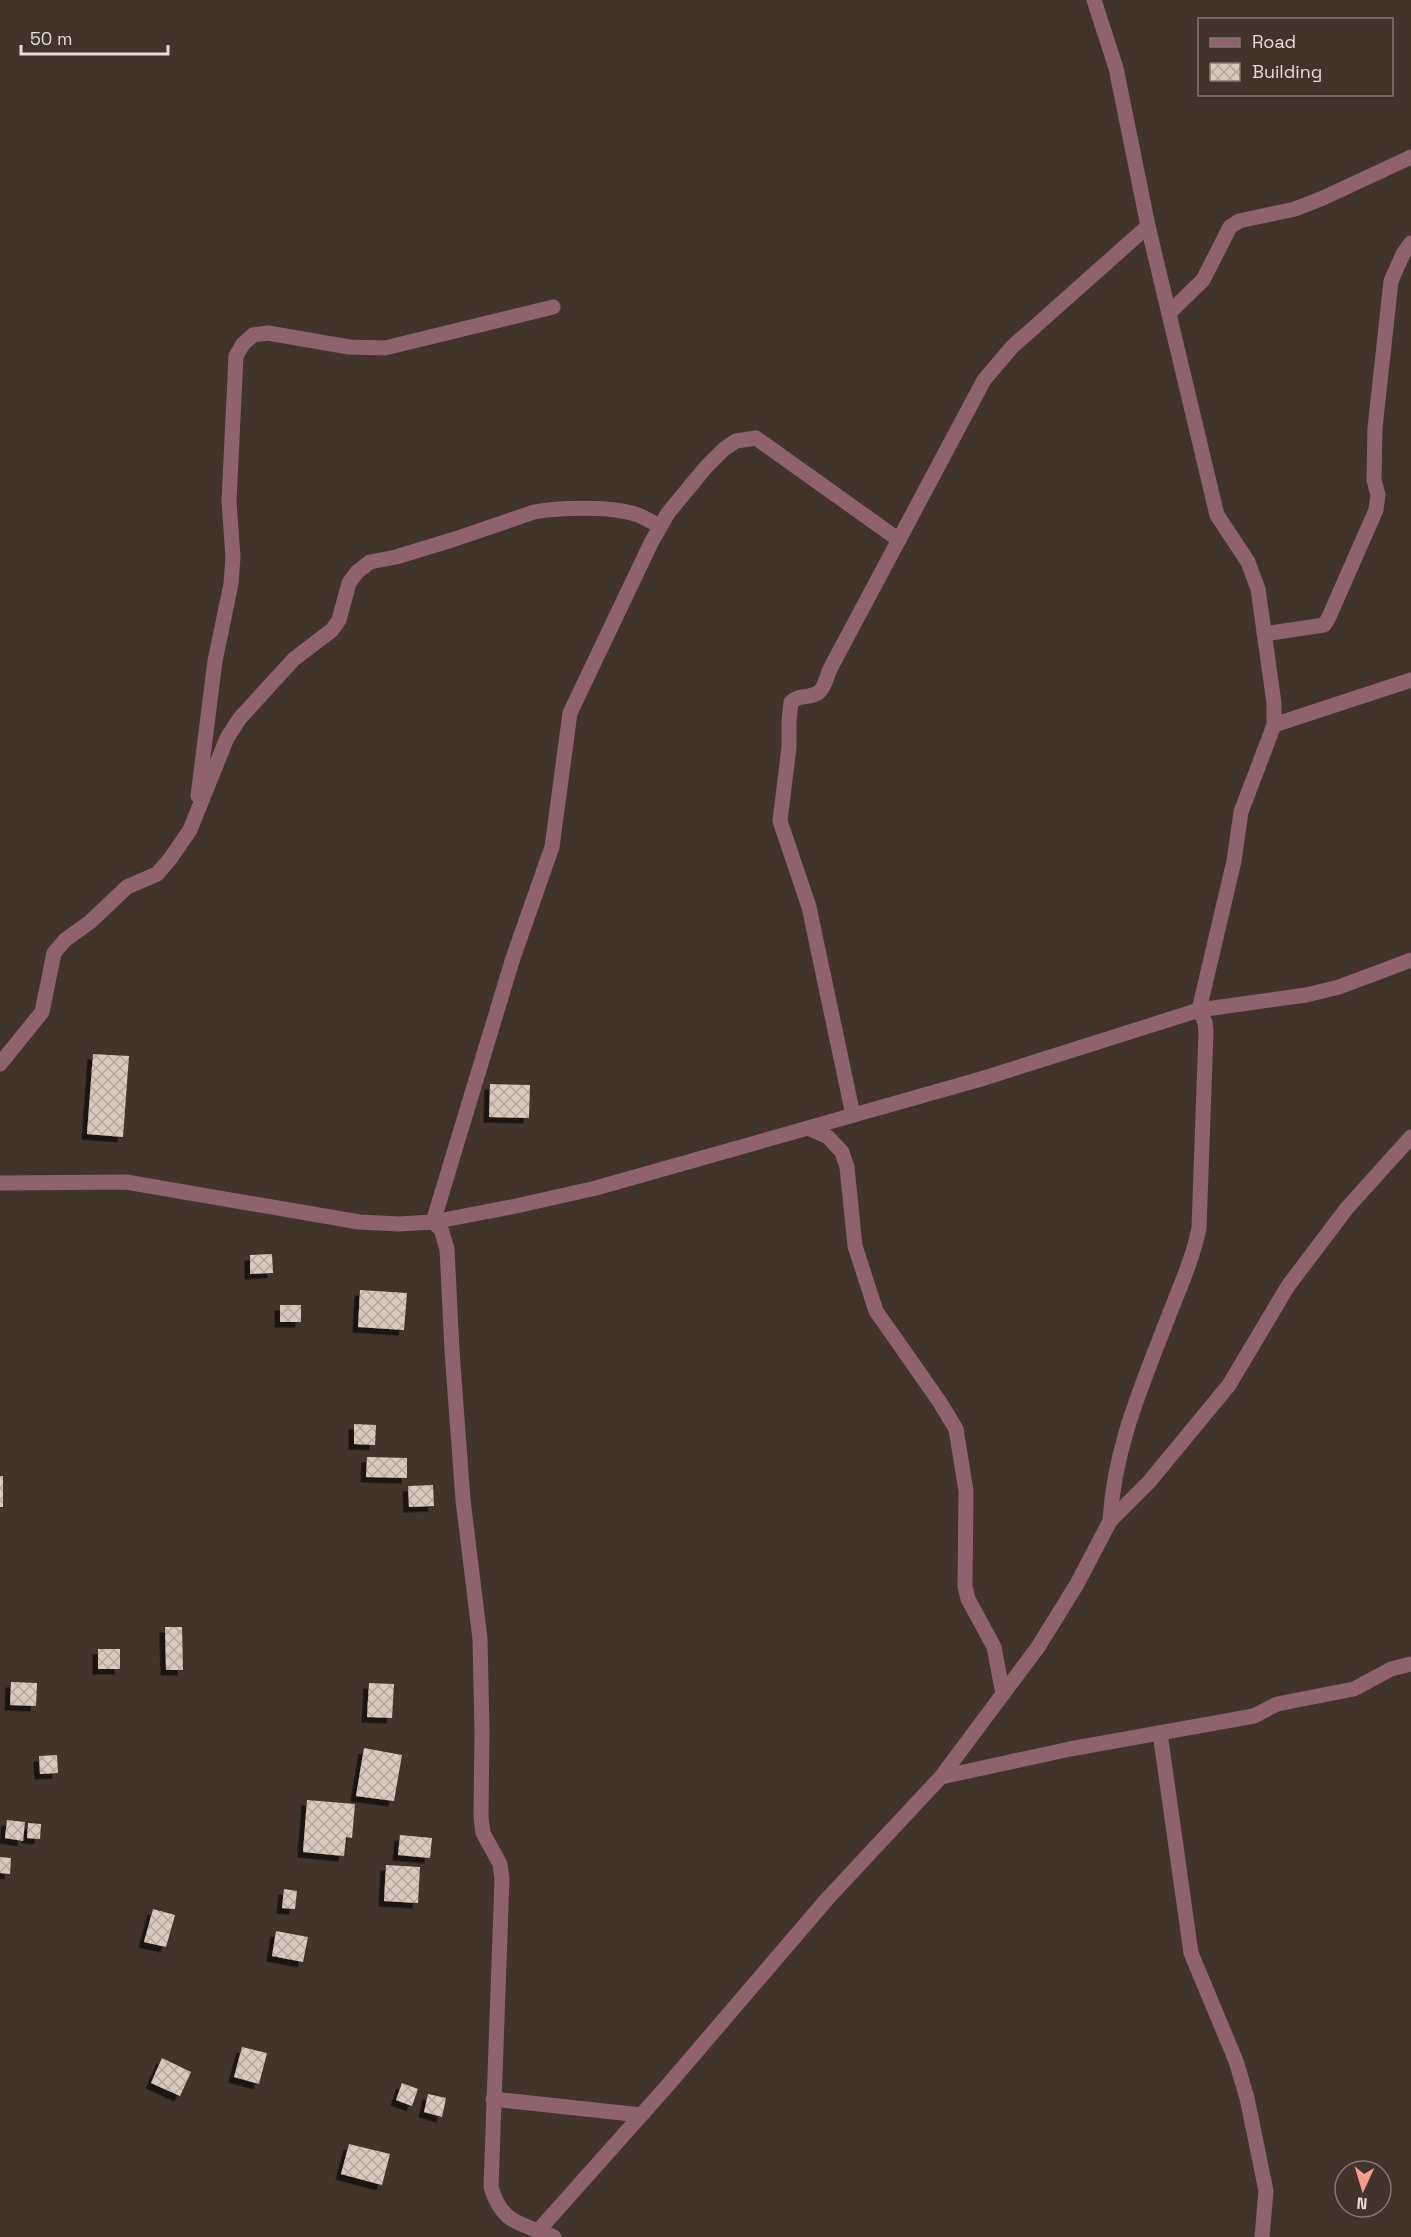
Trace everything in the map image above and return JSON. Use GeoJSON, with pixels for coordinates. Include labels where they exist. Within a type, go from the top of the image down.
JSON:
{"type":"FeatureCollection","features":[{"type":"Feature","properties":{"kind":"street"},"geometry":{"type":"LineString","coordinates":[[1094,0],[1116,68],[1148,226],[1217,515],[1226,532],[1248,562],[1258,589],[1274,703],[1274,724],[1241,812],[1234,861],[1199,1010],[1205,1022],[1206,1032],[1199,1228],[1178,1294],[1129,1420],[1118,1457],[1110,1521]]}},
{"type":"Feature","properties":{"kind":"street"},"geometry":{"type":"LineString","coordinates":[[1170,312],[1208,273],[1230,227],[1239,221],[1296,209],[1411,157]]}},
{"type":"Feature","properties":{"kind":"street"},"geometry":{"type":"LineString","coordinates":[[853,1115],[809,907],[780,821],[789,747],[791,702],[799,697],[813,696],[822,688],[984,380],[1012,347],[1148,226]]}},
{"type":"Feature","properties":{"kind":"street"},"geometry":{"type":"LineString","coordinates":[[1264,634],[1324,625],[1376,510],[1378,495],[1374,480],[1376,428],[1391,281],[1403,254],[1411,243]]}},
{"type":"Feature","properties":{"kind":"street"},"geometry":{"type":"LineString","coordinates":[[195,818],[215,661],[231,584],[233,557],[229,501],[236,356],[243,344],[253,335],[268,333],[350,347],[385,348],[553,307]]}},
{"type":"Feature","properties":{"kind":"street"},"geometry":{"type":"LineString","coordinates":[[433,1222],[513,958],[552,848],[570,713],[660,526],[706,467],[724,450],[736,441],[756,438],[898,540]]}},
{"type":"Feature","properties":{"kind":"street"},"geometry":{"type":"LineString","coordinates":[[0,1064],[42,1012],[54,953],[65,940],[90,922],[127,887],[157,874],[176,850],[195,818],[227,738],[240,718],[294,659],[332,630],[339,620],[350,583],[357,572],[370,562],[396,557],[534,512],[556,508],[624,512],[638,515],[660,526]]}},
{"type":"Feature","properties":{"kind":"street"},"geometry":{"type":"LineString","coordinates":[[1274,724],[1411,680]]}},
{"type":"Feature","properties":{"kind":"street"},"geometry":{"type":"LineString","coordinates":[[0,1183],[126,1182],[359,1222],[399,1224],[433,1222],[596,1188],[981,1079],[1199,1010],[1306,995],[1339,987],[1411,960]]}},
{"type":"Feature","properties":{"kind":"street"},"geometry":{"type":"LineString","coordinates":[[807,1128],[828,1137],[842,1152],[847,1167],[855,1246],[876,1311],[956,1429],[966,1491],[965,1586],[968,1599],[994,1647],[1004,1694]]}},
{"type":"Feature","properties":{"kind":"street"},"geometry":{"type":"LineString","coordinates":[[538,2231],[828,1898],[941,1776],[1038,1647],[1077,1584],[1110,1521],[1149,1482],[1229,1385],[1288,1286],[1347,1208],[1411,1137]]}},
{"type":"Feature","properties":{"kind":"street"},"geometry":{"type":"LineString","coordinates":[[433,1222],[441,1229],[447,1250],[463,1500],[480,1639],[481,1817],[483,1833],[500,1864],[502,1879],[491,2187],[496,2203],[506,2216],[517,2223],[554,2237]]}},
{"type":"Feature","properties":{"kind":"street"},"geometry":{"type":"LineString","coordinates":[[941,1776],[1070,1749],[1254,1716],[1277,1704],[1354,1689],[1391,1669],[1411,1664]]}},
{"type":"Feature","properties":{"kind":"street"},"geometry":{"type":"LineString","coordinates":[[1160,1733],[1191,1953],[1236,2061],[1249,2108],[1266,2191],[1262,2237]]}},
{"type":"Feature","properties":{"kind":"street"},"geometry":{"type":"LineString","coordinates":[[493,2099],[641,2115]]}},
{"type":"Feature","properties":{"kind":"building"},"geometry":{"type":"Polygon","coordinates":[[[93,1054],[129,1056],[123,1137],[87,1134],[93,1054]]]}},
{"type":"Feature","properties":{"kind":"building"},"geometry":{"type":"Polygon","coordinates":[[[490,1084],[530,1085],[529,1118],[489,1117],[490,1084]]]}},
{"type":"Feature","properties":{"kind":"building"},"geometry":{"type":"Polygon","coordinates":[[[272,1254],[273,1273],[250,1274],[250,1255],[272,1254]]]}},
{"type":"Feature","properties":{"kind":"building"},"geometry":{"type":"Polygon","coordinates":[[[360,1290],[407,1293],[404,1330],[358,1327],[360,1290]]]}},
{"type":"Feature","properties":{"kind":"building"},"geometry":{"type":"Polygon","coordinates":[[[280,1305],[301,1305],[301,1322],[280,1322],[280,1305]]]}},
{"type":"Feature","properties":{"kind":"building"},"geometry":{"type":"Polygon","coordinates":[[[354,1424],[376,1425],[375,1445],[354,1444],[354,1424]]]}},
{"type":"Feature","properties":{"kind":"building"},"geometry":{"type":"Polygon","coordinates":[[[367,1457],[407,1458],[407,1478],[366,1477],[367,1457]]]}},
{"type":"Feature","properties":{"kind":"building"},"geometry":{"type":"Polygon","coordinates":[[[0,1476],[3,1476],[3,1507],[0,1507],[0,1476]]]}},
{"type":"Feature","properties":{"kind":"building"},"geometry":{"type":"Polygon","coordinates":[[[433,1485],[434,1506],[409,1507],[408,1486],[433,1485]]]}},
{"type":"Feature","properties":{"kind":"building"},"geometry":{"type":"Polygon","coordinates":[[[165,1627],[182,1627],[183,1670],[166,1670],[165,1627]]]}},
{"type":"Feature","properties":{"kind":"building"},"geometry":{"type":"Polygon","coordinates":[[[98,1649],[120,1649],[120,1669],[98,1669],[98,1649]]]}},
{"type":"Feature","properties":{"kind":"building"},"geometry":{"type":"Polygon","coordinates":[[[11,1682],[37,1683],[36,1706],[10,1705],[11,1682]]]}},
{"type":"Feature","properties":{"kind":"building"},"geometry":{"type":"Polygon","coordinates":[[[369,1683],[394,1684],[392,1718],[367,1717],[369,1683]]]}},
{"type":"Feature","properties":{"kind":"building"},"geometry":{"type":"Polygon","coordinates":[[[364,1748],[402,1755],[394,1801],[356,1796],[364,1748]]]}},
{"type":"Feature","properties":{"kind":"building"},"geometry":{"type":"Polygon","coordinates":[[[57,1755],[58,1773],[40,1774],[39,1756],[57,1755]]]}},
{"type":"Feature","properties":{"kind":"building"},"geometry":{"type":"Polygon","coordinates":[[[307,1800],[355,1804],[352,1838],[346,1837],[344,1856],[303,1852],[307,1800]]]}},
{"type":"Feature","properties":{"kind":"building"},"geometry":{"type":"Polygon","coordinates":[[[7,1820],[25,1822],[23,1841],[5,1838],[7,1820]]]}},
{"type":"Feature","properties":{"kind":"building"},"geometry":{"type":"Polygon","coordinates":[[[28,1823],[41,1824],[40,1839],[27,1838],[28,1823]]]}},
{"type":"Feature","properties":{"kind":"building"},"geometry":{"type":"Polygon","coordinates":[[[400,1835],[432,1838],[430,1858],[398,1855],[400,1835]]]}},
{"type":"Feature","properties":{"kind":"building"},"geometry":{"type":"Polygon","coordinates":[[[0,1857],[11,1858],[10,1874],[0,1873],[0,1857]]]}},
{"type":"Feature","properties":{"kind":"building"},"geometry":{"type":"Polygon","coordinates":[[[386,1865],[420,1867],[418,1903],[384,1901],[386,1865]]]}},
{"type":"Feature","properties":{"kind":"building"},"geometry":{"type":"Polygon","coordinates":[[[284,1889],[297,1891],[295,1909],[282,1908],[284,1889]]]}},
{"type":"Feature","properties":{"kind":"building"},"geometry":{"type":"Polygon","coordinates":[[[153,1909],[175,1915],[166,1947],[144,1942],[153,1909]]]}},
{"type":"Feature","properties":{"kind":"building"},"geometry":{"type":"Polygon","coordinates":[[[276,1931],[308,1937],[303,1962],[272,1956],[276,1931]]]}},
{"type":"Feature","properties":{"kind":"building"},"geometry":{"type":"Polygon","coordinates":[[[242,2047],[267,2053],[259,2084],[234,2077],[242,2047]]]}},
{"type":"Feature","properties":{"kind":"building"},"geometry":{"type":"Polygon","coordinates":[[[162,2058],[191,2072],[180,2096],[151,2083],[162,2058]]]}},
{"type":"Feature","properties":{"kind":"building"},"geometry":{"type":"Polygon","coordinates":[[[402,2083],[418,2089],[412,2106],[396,2100],[402,2083]]]}},
{"type":"Feature","properties":{"kind":"building"},"geometry":{"type":"Polygon","coordinates":[[[428,2094],[446,2098],[442,2117],[424,2112],[428,2094]]]}},
{"type":"Feature","properties":{"kind":"building"},"geometry":{"type":"Polygon","coordinates":[[[349,2144],[390,2154],[382,2185],[341,2174],[349,2144]]]}}]}
